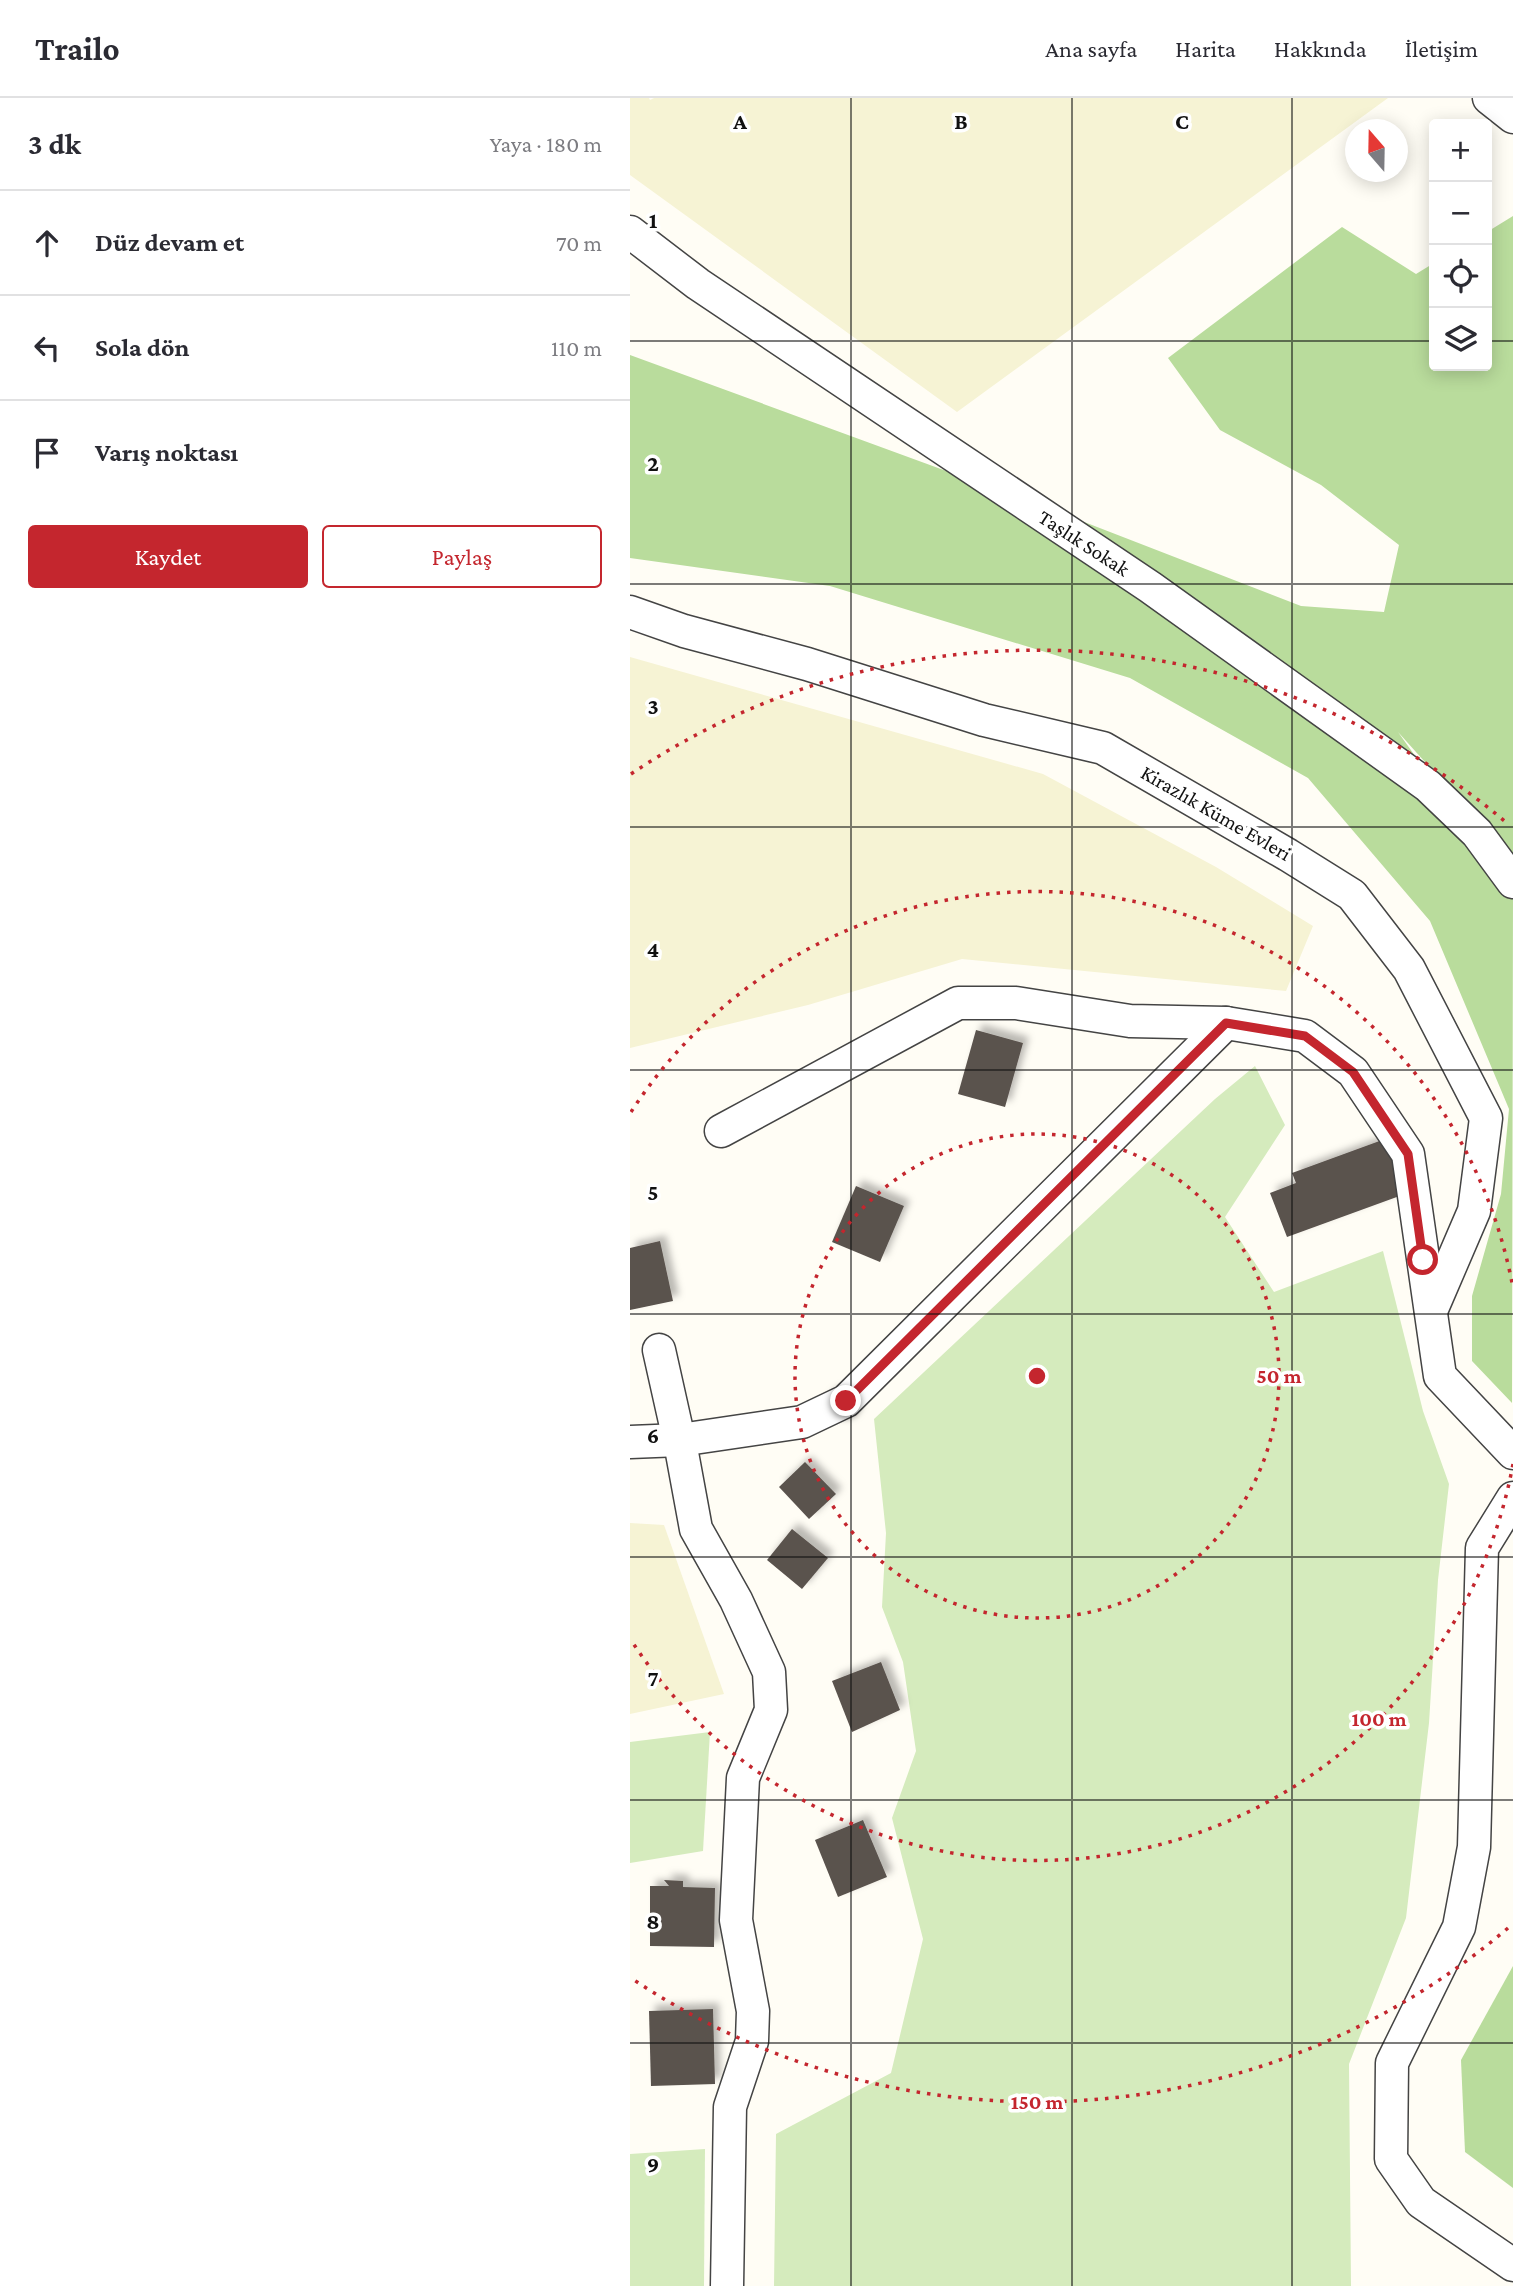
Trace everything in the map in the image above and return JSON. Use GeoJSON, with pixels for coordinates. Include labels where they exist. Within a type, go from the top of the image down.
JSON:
{"type":"FeatureCollection","features":[{"type":"Feature","properties":{"kind":"street"},"geometry":{"type":"LineString","coordinates":[[1489,98],[1513,117]]}},
{"type":"Feature","properties":{"kind":"street","name":"Taşlık Sokak"},"geometry":{"type":"LineString","coordinates":[[630,232],[698,284],[1150,587],[1428,786],[1477,833],[1513,882]]}},
{"type":"Feature","properties":{"kind":"street","name":"Kirazlık Küme Evleri"},"geometry":{"type":"LineString","coordinates":[[630,612],[684,631],[807,664],[984,720],[1103,748],[1352,895],[1409,969],[1486,1118],[1474,1211],[1431,1311]]}},
{"type":"Feature","properties":{"kind":"street"},"geometry":{"type":"LineString","coordinates":[[721,1131],[958,1003],[1016,1003],[1130,1021],[1226,1023],[1305,1036],[1353,1072],[1408,1154],[1440,1376],[1513,1453]]}},
{"type":"Feature","properties":{"kind":"street"},"geometry":{"type":"LineString","coordinates":[[630,1442],[680,1440],[802,1422],[846,1401],[1226,1023]]}},
{"type":"Feature","properties":{"kind":"street"},"geometry":{"type":"LineString","coordinates":[[659,1350],[680,1440],[696,1529],[736,1600],[769,1672],[771,1710],[743,1778],[736,1920],[753,2011],[752,2041],[730,2107],[727,2286]]}},
{"type":"Feature","properties":{"kind":"street"},"geometry":{"type":"LineString","coordinates":[[1513,1498],[1482,1548],[1474,1847],[1459,1927],[1392,2063],[1391,2159],[1420,2202],[1513,2265]]}},
{"type":"Feature","properties":{"kind":"shaded area"},"geometry":{"type":"Polygon","coordinates":[[[630,98],[1388,98],[1359,119],[1345,119],[1345,129],[957,412],[630,175],[630,98]]]}},
{"type":"Feature","properties":{"kind":"shaded area"},"geometry":{"type":"Polygon","coordinates":[[[630,657],[1043,774],[1216,867],[1313,926],[1286,991],[962,959],[808,1005],[630,1048],[630,657]]]}},
{"type":"Feature","properties":{"kind":"shaded area"},"geometry":{"type":"Polygon","coordinates":[[[630,1523],[664,1525],[724,1694],[630,1714],[630,1523]]]}},
{"type":"Feature","properties":{"kind":"green space"},"geometry":{"type":"Polygon","coordinates":[[[1513,216],[1513,860],[1398,732],[1513,893],[1512,1403],[1472,1361],[1472,1296],[1501,1194],[1509,1109],[1430,921],[1308,778],[1130,678],[830,586],[630,558],[630,355],[1061,513],[1301,606],[1384,612],[1399,545],[1321,485],[1220,430],[1168,358],[1342,227],[1416,274],[1429,266],[1429,371],[1492,371],[1492,229],[1513,216]]]}},
{"type":"Feature","properties":{"kind":"green space"},"geometry":{"type":"Polygon","coordinates":[[[1255,1066],[1285,1125],[1225,1217],[1274,1292],[1383,1251],[1423,1411],[1449,1484],[1438,1580],[1429,1723],[1406,1918],[1349,2064],[1351,2286],[774,2286],[776,2134],[891,2073],[923,1939],[892,1818],[916,1751],[903,1662],[882,1607],[886,1533],[874,1419],[1215,1099],[1255,1066]]]}},
{"type":"Feature","properties":{"kind":"green space"},"geometry":{"type":"Polygon","coordinates":[[[710,1732],[703,1851],[630,1863],[630,1742],[710,1732]]]}},
{"type":"Feature","properties":{"kind":"green space"},"geometry":{"type":"Polygon","coordinates":[[[1513,1966],[1513,2188],[1465,2152],[1461,2060],[1513,1966]]]}},
{"type":"Feature","properties":{"kind":"green space"},"geometry":{"type":"Polygon","coordinates":[[[705,2149],[704,2286],[630,2286],[630,2154],[705,2149]]]}},
{"type":"Feature","properties":{"kind":"building"},"geometry":{"type":"Polygon","coordinates":[[[976,1030],[1023,1043],[1005,1107],[958,1094],[976,1030]]]}},
{"type":"Feature","properties":{"kind":"building"},"geometry":{"type":"Polygon","coordinates":[[[1385,1139],[1405,1194],[1287,1237],[1270,1193],[1296,1183],[1292,1173],[1385,1139]]]}},
{"type":"Feature","properties":{"kind":"building"},"geometry":{"type":"Polygon","coordinates":[[[856,1186],[904,1206],[880,1262],[832,1242],[856,1186]]]}},
{"type":"Feature","properties":{"kind":"building"},"geometry":{"type":"Polygon","coordinates":[[[660,1241],[673,1301],[630,1310],[630,1248],[660,1241]]]}},
{"type":"Feature","properties":{"kind":"building"},"geometry":{"type":"Polygon","coordinates":[[[805,1462],[836,1494],[809,1519],[779,1487],[805,1462]]]}},
{"type":"Feature","properties":{"kind":"building"},"geometry":{"type":"Polygon","coordinates":[[[792,1529],[828,1558],[802,1589],[767,1560],[792,1529]]]}},
{"type":"Feature","properties":{"kind":"building"},"geometry":{"type":"Polygon","coordinates":[[[881,1662],[900,1710],[852,1732],[832,1681],[881,1662]]]}},
{"type":"Feature","properties":{"kind":"building"},"geometry":{"type":"Polygon","coordinates":[[[863,1820],[887,1877],[838,1897],[815,1840],[863,1820]]]}},
{"type":"Feature","properties":{"kind":"building"},"geometry":{"type":"Polygon","coordinates":[[[664,1880],[683,1881],[683,1887],[715,1888],[714,1947],[650,1946],[650,1886],[669,1886],[664,1880]]]}},
{"type":"Feature","properties":{"kind":"building"},"geometry":{"type":"Polygon","coordinates":[[[713,2009],[715,2084],[651,2086],[649,2011],[713,2009]]]}},
{"type":"Feature","properties":{"kind":"route"},"geometry":{"type":"LineString","coordinates":[[846,1401],[1226,1023],[1305,1036],[1353,1072],[1408,1154],[1423,1260]]}}]}
